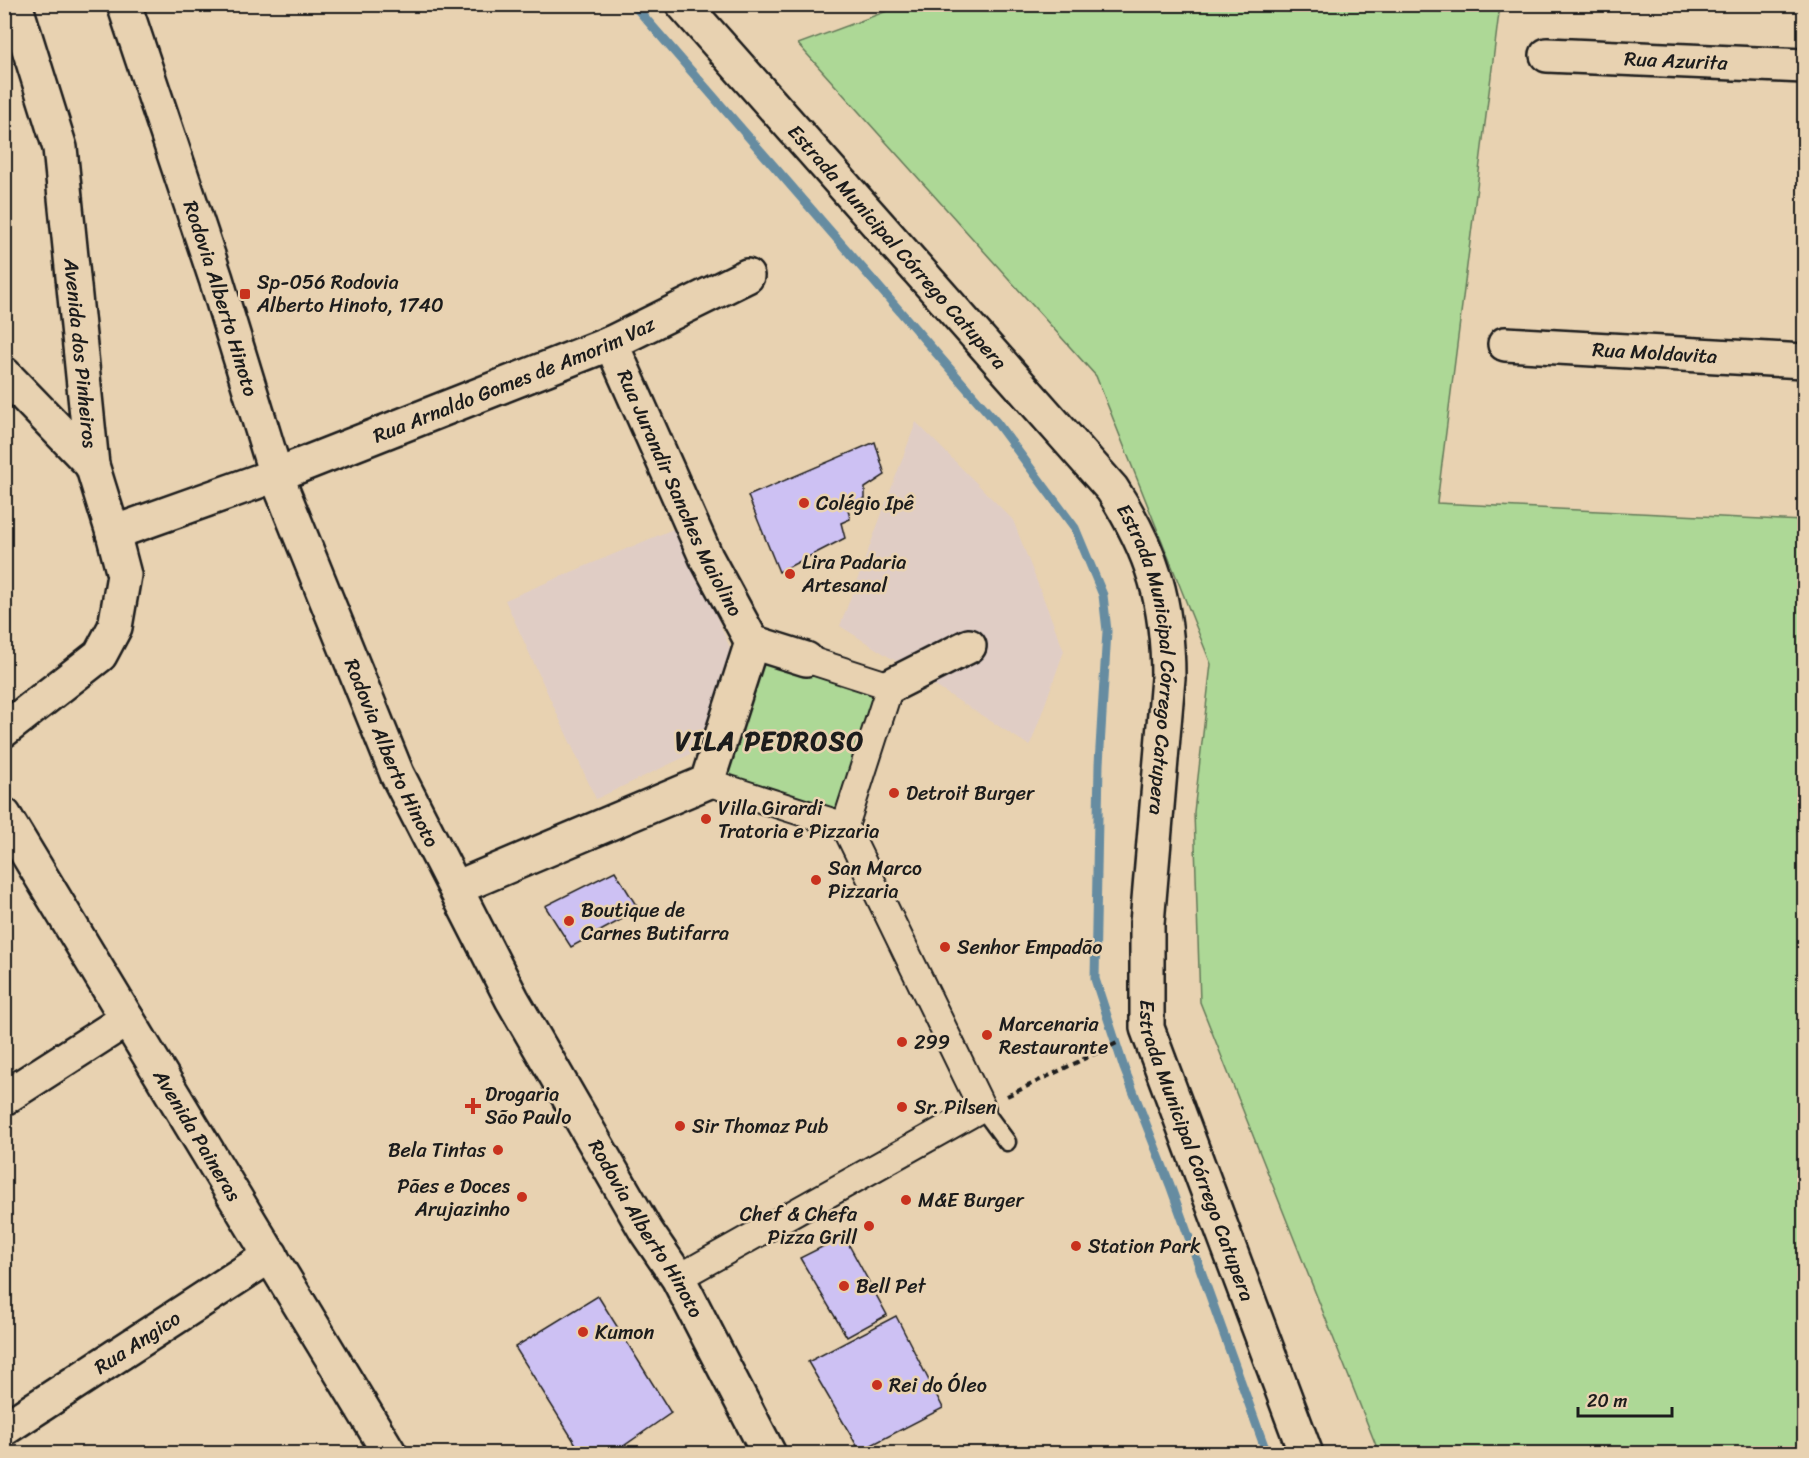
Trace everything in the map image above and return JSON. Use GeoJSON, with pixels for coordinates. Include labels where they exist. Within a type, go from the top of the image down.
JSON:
{"type":"FeatureCollection","features":[{"type":"Feature","properties":{"kind":"street","name":"Avenida dos Pinheiros"},"geometry":{"type":"LineString","coordinates":[[4,730],[100,655],[115,627],[124,575],[92,465],[60,148],[15,4]]}},
{"type":"Feature","properties":{"kind":"street","name":"Rodovia Alberto Hinoto"},"geometry":{"type":"LineString","coordinates":[[124,4],[216,279],[276,475],[397,774],[518,1009],[646,1231],[678,1278],[769,1454]]}},
{"type":"Feature","properties":{"kind":"street","name":"Estrada Municipal Córrego Catupera"},"geometry":{"type":"LineString","coordinates":[[683,4],[1112,489],[1144,544],[1164,607],[1168,642],[1167,689],[1146,923],[1147,1028],[1306,1454]]}},
{"type":"Feature","properties":{"kind":"street","name":"Rua Azurita"},"geometry":{"type":"LineString","coordinates":[[1548,55],[1804,66]]}},
{"type":"Feature","properties":{"kind":"street","name":"Rua Arnaldo Gomes de Amorim Vaz"},"geometry":{"type":"LineString","coordinates":[[276,475],[610,343],[747,276]]}},
{"type":"Feature","properties":{"kind":"street","name":"Rua Jurandir Sanches Maiolino"},"geometry":{"type":"LineString","coordinates":[[610,343],[706,557],[752,642]]}},
{"type":"Feature","properties":{"kind":"street","name":"Rua Moldavita"},"geometry":{"type":"LineString","coordinates":[[1505,344],[1804,361]]}},
{"type":"Feature","properties":{"kind":"street"},"geometry":{"type":"LineString","coordinates":[[4,374],[92,465]]}},
{"type":"Feature","properties":{"kind":"street"},"geometry":{"type":"LineString","coordinates":[[113,532],[276,475]]}},
{"type":"Feature","properties":{"kind":"street"},"geometry":{"type":"LineString","coordinates":[[707,782],[752,642],[890,686],[969,646]]}},
{"type":"Feature","properties":{"kind":"street"},"geometry":{"type":"LineString","coordinates":[[678,1278],[982,1108],[845,826],[890,686]]}},
{"type":"Feature","properties":{"kind":"street"},"geometry":{"type":"LineString","coordinates":[[456,888],[707,782],[845,826]]}},
{"type":"Feature","properties":{"kind":"street","name":"Avenida Paineras"},"geometry":{"type":"LineString","coordinates":[[4,815],[390,1454]]}},
{"type":"Feature","properties":{"kind":"street"},"geometry":{"type":"LineString","coordinates":[[4,1098],[127,1019]]}},
{"type":"Feature","properties":{"kind":"street","name":"Rua Angico"},"geometry":{"type":"LineString","coordinates":[[4,1429],[271,1255]]}},
{"type":"Feature","properties":{"kind":"lane"},"geometry":{"type":"LineString","coordinates":[[982,1108],[1007,1142]]}},
{"type":"Feature","properties":{"kind":"path"},"geometry":{"type":"LineString","coordinates":[[982,1108],[1147,1028]]}},
{"type":"Feature","properties":{"kind":"shaded area"},"geometry":{"type":"Polygon","coordinates":[[[916,422],[1013,520],[1064,651],[1030,746],[840,626],[916,422]]]}},
{"type":"Feature","properties":{"kind":"shaded area"},"geometry":{"type":"Polygon","coordinates":[[[678,527],[734,657],[710,745],[596,799],[505,600],[678,527]]]}},
{"type":"Feature","properties":{"kind":"green space"},"geometry":{"type":"Polygon","coordinates":[[[906,4],[1500,5],[1437,503],[1804,521],[1804,1453],[1379,1453],[1200,1002],[1194,812],[1211,664],[1096,376],[798,44],[906,4]]]}},
{"type":"Feature","properties":{"kind":"green space"},"geometry":{"type":"Polygon","coordinates":[[[758,655],[878,693],[840,813],[720,775],[758,655]]]}},
{"type":"Feature","properties":{"kind":"building","name":"Colégio Ipê"},"geometry":{"type":"Polygon","coordinates":[[[875,442],[885,475],[865,488],[865,498],[848,509],[850,519],[841,523],[845,538],[779,572],[748,496],[875,442]]]}},
{"type":"Feature","properties":{"kind":"building"},"geometry":{"type":"Polygon","coordinates":[[[615,871],[639,910],[571,947],[545,906],[615,871]]]}},
{"type":"Feature","properties":{"kind":"building","name":"Bell Pet"},"geometry":{"type":"Polygon","coordinates":[[[844,1236],[887,1315],[847,1337],[800,1258],[844,1236]]]}},
{"type":"Feature","properties":{"kind":"building"},"geometry":{"type":"Polygon","coordinates":[[[598,1296],[671,1413],[612,1454],[582,1454],[515,1347],[598,1296]]]}},
{"type":"Feature","properties":{"kind":"building","name":"Rei do Óleo"},"geometry":{"type":"Polygon","coordinates":[[[896,1316],[943,1408],[860,1451],[808,1362],[896,1316]]]}},
{"type":"Feature","properties":{"kind":"waterway"},"geometry":{"type":"LineString","coordinates":[[633,4],[997,423],[1075,528],[1103,595],[1107,631],[1099,764],[1095,979],[1124,1068],[1170,1185],[1267,1454]]}},
{"type":"Feature","properties":{"kind":"place","name":"Sp-056 Rodovia Alberto Hinoto, 1740"},"geometry":{"type":"Point","coordinates":[245,294]}},
{"type":"Feature","properties":{"kind":"place","name":"Colégio Ipê"},"geometry":{"type":"Point","coordinates":[804,503]}},
{"type":"Feature","properties":{"kind":"place","name":"Lira Padaria Artesanal"},"geometry":{"type":"Point","coordinates":[790,574]}},
{"type":"Feature","properties":{"kind":"place","name":"Detroit Burger"},"geometry":{"type":"Point","coordinates":[894,793]}},
{"type":"Feature","properties":{"kind":"place","name":"Villa Girardi Tratoria e Pizzaria"},"geometry":{"type":"Point","coordinates":[706,819]}},
{"type":"Feature","properties":{"kind":"place","name":"San Marco Pizzaria"},"geometry":{"type":"Point","coordinates":[816,880]}},
{"type":"Feature","properties":{"kind":"place","name":"Boutique de Carnes Butifarra"},"geometry":{"type":"Point","coordinates":[569,921]}},
{"type":"Feature","properties":{"kind":"place","name":"Senhor Empadão"},"geometry":{"type":"Point","coordinates":[945,947]}},
{"type":"Feature","properties":{"kind":"place","name":"Marcenaria Restaurante"},"geometry":{"type":"Point","coordinates":[987,1035]}},
{"type":"Feature","properties":{"kind":"place","name":"299"},"geometry":{"type":"Point","coordinates":[902,1042]}},
{"type":"Feature","properties":{"kind":"place","name":"Drogaria São Paulo"},"geometry":{"type":"Point","coordinates":[473,1106]}},
{"type":"Feature","properties":{"kind":"place","name":"Sr. Pilsen"},"geometry":{"type":"Point","coordinates":[902,1107]}},
{"type":"Feature","properties":{"kind":"place","name":"Sir Thomaz Pub"},"geometry":{"type":"Point","coordinates":[680,1126]}},
{"type":"Feature","properties":{"kind":"place","name":"Bela Tintas"},"geometry":{"type":"Point","coordinates":[498,1150]}},
{"type":"Feature","properties":{"kind":"place","name":"Pães e Doces Arujazinho"},"geometry":{"type":"Point","coordinates":[522,1197]}},
{"type":"Feature","properties":{"kind":"place","name":"M&E Burger"},"geometry":{"type":"Point","coordinates":[906,1200]}},
{"type":"Feature","properties":{"kind":"place","name":"Chef & Chefa Pizza Grill"},"geometry":{"type":"Point","coordinates":[869,1226]}},
{"type":"Feature","properties":{"kind":"place","name":"Station Park"},"geometry":{"type":"Point","coordinates":[1076,1246]}},
{"type":"Feature","properties":{"kind":"place","name":"Bell Pet"},"geometry":{"type":"Point","coordinates":[844,1286]}},
{"type":"Feature","properties":{"kind":"place","name":"Kumon"},"geometry":{"type":"Point","coordinates":[583,1332]}},
{"type":"Feature","properties":{"kind":"place","name":"Rei do Óleo"},"geometry":{"type":"Point","coordinates":[877,1385]}},
{"type":"Feature","properties":{"kind":"district","name":"VILA PEDROSO"},"geometry":{"type":"Point","coordinates":[770,741]}}]}
